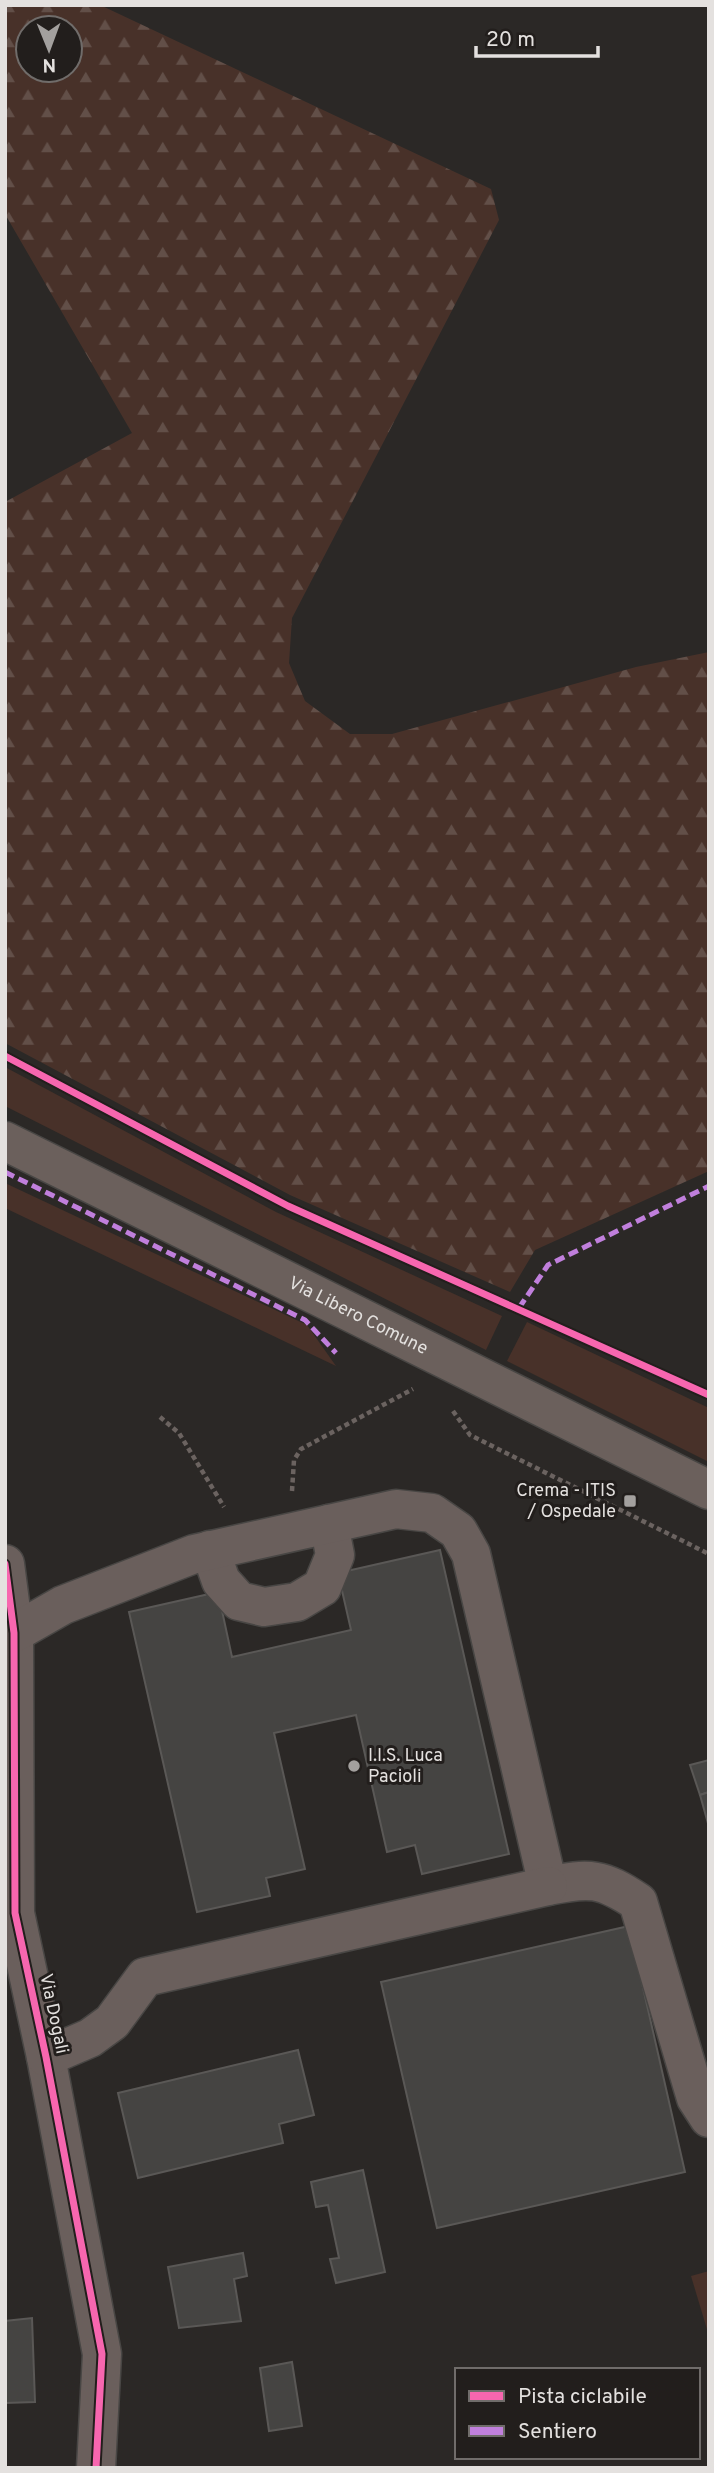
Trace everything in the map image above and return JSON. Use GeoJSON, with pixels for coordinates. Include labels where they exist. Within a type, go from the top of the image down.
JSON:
{"type":"FeatureCollection","features":[{"type":"Feature","properties":{"kind":"main road","name":"Via Libero Comune"},"geometry":{"type":"LineString","coordinates":[[5,1141],[709,1490]]}},
{"type":"Feature","properties":{"kind":"street"},"geometry":{"type":"LineString","coordinates":[[14,1633],[63,1605],[210,1550],[396,1509],[432,1513],[458,1531],[471,1555],[548,1886]]}},
{"type":"Feature","properties":{"kind":"street"},"geometry":{"type":"LineString","coordinates":[[210,1550],[221,1581],[239,1601],[264,1607],[298,1602],[322,1587],[335,1555],[313,1527]]}},
{"type":"Feature","properties":{"kind":"street","name":"Via Dogali"},"geometry":{"type":"LineString","coordinates":[[5,1564],[14,1633],[15,1913],[46,2057],[102,2354],[96,2468]]}},
{"type":"Feature","properties":{"kind":"street"},"geometry":{"type":"LineString","coordinates":[[46,2057],[90,2038],[112,2022],[145,1977],[578,1880],[611,1884],[638,1902],[696,2098],[709,2119]]}},
{"type":"Feature","properties":{"kind":"path"},"geometry":{"type":"LineString","coordinates":[[402,1384],[422,1394]]}},
{"type":"Feature","properties":{"kind":"path"},"geometry":{"type":"LineString","coordinates":[[313,1527],[292,1500],[294,1460],[302,1449],[413,1389]]}},
{"type":"Feature","properties":{"kind":"path"},"geometry":{"type":"LineString","coordinates":[[452,1408],[470,1436],[627,1511],[709,1554]]}},
{"type":"Feature","properties":{"kind":"path"},"geometry":{"type":"LineString","coordinates":[[160,1417],[179,1433],[227,1511]]}},
{"type":"Feature","properties":{"kind":"green space"},"geometry":{"type":"Polygon","coordinates":[[[5,5],[100,5],[491,189],[499,220],[292,618],[289,663],[305,701],[350,734],[392,734],[636,667],[709,652],[709,1171],[535,1250],[510,1292],[290,1195],[5,1043],[5,502],[132,433],[5,214],[5,5]]]}},
{"type":"Feature","properties":{"kind":"green space"},"geometry":{"type":"Polygon","coordinates":[[[5,1067],[276,1212],[502,1316],[486,1350],[5,1106],[5,1067]]]}},
{"type":"Feature","properties":{"kind":"green space"},"geometry":{"type":"Polygon","coordinates":[[[5,1183],[307,1325],[336,1366],[5,1208],[5,1183]]]}},
{"type":"Feature","properties":{"kind":"green space"},"geometry":{"type":"Polygon","coordinates":[[[527,1322],[709,1408],[709,1462],[507,1361],[527,1322]]]}},
{"type":"Feature","properties":{"kind":"green space"},"geometry":{"type":"Polygon","coordinates":[[[709,2271],[709,2336],[691,2276],[709,2271]]]}},
{"type":"Feature","properties":{"kind":"building"},"geometry":{"type":"Polygon","coordinates":[[[440,1550],[509,1854],[422,1874],[415,1845],[387,1852],[356,1715],[274,1733],[305,1869],[266,1878],[270,1896],[197,1912],[129,1612],[218,1592],[232,1657],[351,1630],[338,1573],[440,1550]]]}},
{"type":"Feature","properties":{"kind":"building"},"geometry":{"type":"Polygon","coordinates":[[[709,1760],[709,1792],[700,1795],[690,1765],[709,1760]]]}},
{"type":"Feature","properties":{"kind":"building"},"geometry":{"type":"Polygon","coordinates":[[[709,1792],[709,1827],[700,1795],[709,1792]]]}},
{"type":"Feature","properties":{"kind":"building"},"geometry":{"type":"Polygon","coordinates":[[[629,1926],[685,2172],[437,2228],[381,1982],[629,1926]]]}},
{"type":"Feature","properties":{"kind":"building"},"geometry":{"type":"Polygon","coordinates":[[[298,2050],[314,2115],[279,2124],[283,2143],[138,2178],[118,2093],[298,2050]]]}},
{"type":"Feature","properties":{"kind":"building"},"geometry":{"type":"Polygon","coordinates":[[[363,2170],[385,2272],[336,2283],[330,2259],[339,2258],[328,2205],[316,2207],[311,2182],[363,2170]]]}},
{"type":"Feature","properties":{"kind":"building"},"geometry":{"type":"Polygon","coordinates":[[[243,2253],[247,2276],[234,2279],[241,2321],[179,2328],[168,2267],[243,2253]]]}},
{"type":"Feature","properties":{"kind":"building"},"geometry":{"type":"Polygon","coordinates":[[[32,2318],[35,2402],[5,2403],[5,2321],[32,2318]]]}},
{"type":"Feature","properties":{"kind":"building"},"geometry":{"type":"Polygon","coordinates":[[[292,2362],[302,2426],[269,2431],[260,2368],[292,2362]]]}},
{"type":"Feature","properties":{"kind":"marked path"},"geometry":{"type":"LineString","coordinates":[[5,1172],[305,1320],[336,1353]]}},
{"type":"Feature","properties":{"kind":"marked path"},"geometry":{"type":"LineString","coordinates":[[519,1308],[548,1265],[709,1186]]}},
{"type":"Feature","properties":{"kind":"cycle path"},"geometry":{"type":"LineString","coordinates":[[5,1056],[288,1206],[709,1395]]}},
{"type":"Feature","properties":{"kind":"cycle path"},"geometry":{"type":"LineString","coordinates":[[5,1564],[14,1633],[15,1913],[46,2057],[102,2354],[96,2468]]}},
{"type":"Feature","properties":{"kind":"place","name":"Crema - ITIS / Ospedale"},"geometry":{"type":"Point","coordinates":[630,1501]}},
{"type":"Feature","properties":{"kind":"place","name":"I.I.S. Luca Pacioli"},"geometry":{"type":"Point","coordinates":[354,1766]}}]}
